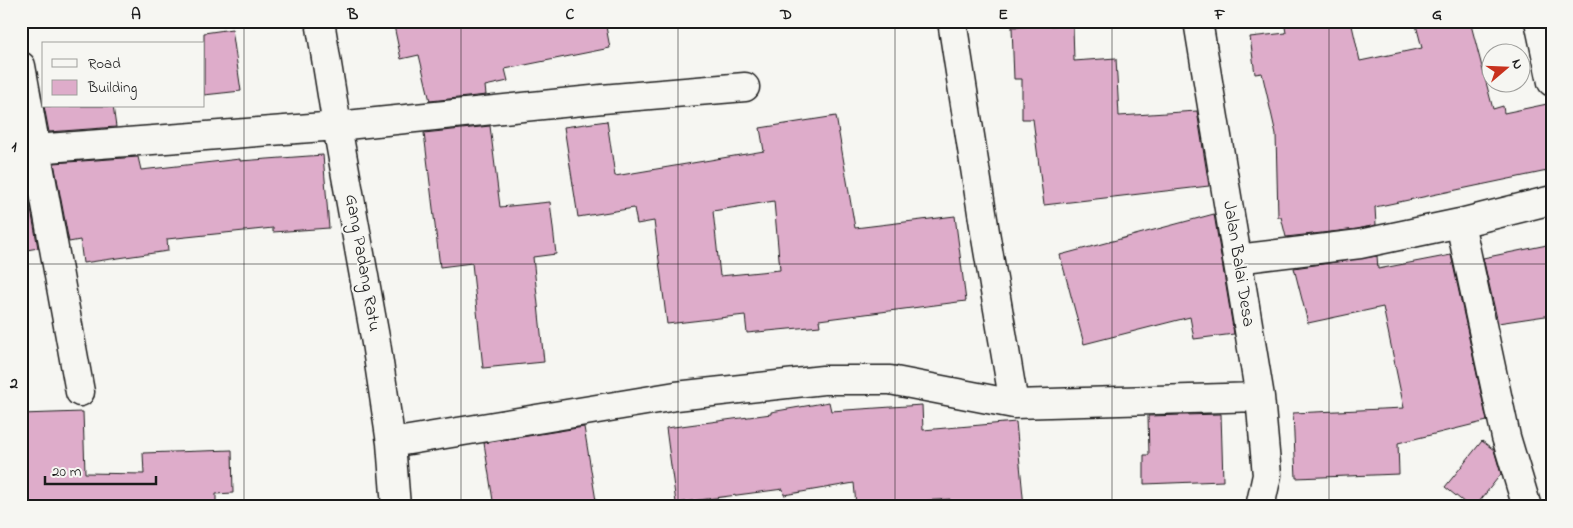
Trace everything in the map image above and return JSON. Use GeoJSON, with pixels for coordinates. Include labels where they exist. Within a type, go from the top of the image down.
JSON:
{"type":"FeatureCollection","features":[{"type":"Feature","properties":{"kind":"street","name":"Gang Padang Ratu"},"geometry":{"type":"LineString","coordinates":[[320,21],[376,343],[391,443],[396,507]]}},
{"type":"Feature","properties":{"kind":"street"},"geometry":{"type":"LineString","coordinates":[[952,21],[983,222],[1014,404]]}},
{"type":"Feature","properties":{"kind":"street","name":"Jalan Balai Desa"},"geometry":{"type":"LineString","coordinates":[[1198,21],[1260,397],[1266,475],[1260,507]]}},
{"type":"Feature","properties":{"kind":"street"},"geometry":{"type":"LineString","coordinates":[[1538,21],[1552,82]]}},
{"type":"Feature","properties":{"kind":"street"},"geometry":{"type":"LineString","coordinates":[[21,66],[29,149],[80,392]]}},
{"type":"Feature","properties":{"kind":"street"},"geometry":{"type":"LineString","coordinates":[[29,149],[337,126],[602,99],[745,87]]}},
{"type":"Feature","properties":{"kind":"street"},"geometry":{"type":"LineString","coordinates":[[1237,259],[1360,244],[1460,223],[1552,200]]}},
{"type":"Feature","properties":{"kind":"street"},"geometry":{"type":"LineString","coordinates":[[1460,223],[1506,437],[1527,507]]}},
{"type":"Feature","properties":{"kind":"street"},"geometry":{"type":"LineString","coordinates":[[391,443],[676,396],[823,380],[890,380],[1014,404],[1260,397]]}},
{"type":"Feature","properties":{"kind":"building"},"geometry":{"type":"Polygon","coordinates":[[[393,21],[605,21],[610,48],[505,69],[508,81],[485,86],[486,95],[430,101],[419,55],[401,59],[393,21]]]}},
{"type":"Feature","properties":{"kind":"building"},"geometry":{"type":"Polygon","coordinates":[[[1284,21],[1351,21],[1360,61],[1422,48],[1415,21],[1470,21],[1480,59],[1480,92],[1489,92],[1493,109],[1503,106],[1504,113],[1552,103],[1552,170],[1375,207],[1376,225],[1286,237],[1281,217],[1278,217],[1276,134],[1262,73],[1255,74],[1250,37],[1286,33],[1284,21]]]}},
{"type":"Feature","properties":{"kind":"building"},"geometry":{"type":"Polygon","coordinates":[[[1073,25],[1074,61],[1116,58],[1119,116],[1197,111],[1209,186],[1044,205],[1033,119],[1022,119],[1022,79],[1014,79],[1012,27],[1073,25]]]}},
{"type":"Feature","properties":{"kind":"building"},"geometry":{"type":"Polygon","coordinates":[[[232,29],[241,91],[205,95],[204,33],[232,29]]]}},
{"type":"Feature","properties":{"kind":"building"},"geometry":{"type":"Polygon","coordinates":[[[44,108],[113,108],[116,127],[49,132],[44,108]]]}},
{"type":"Feature","properties":{"kind":"building"},"geometry":{"type":"Polygon","coordinates":[[[836,116],[855,228],[955,216],[966,301],[819,320],[820,326],[747,333],[745,315],[667,324],[654,221],[637,224],[634,208],[578,217],[564,127],[607,121],[615,176],[764,151],[760,128],[836,116]],[[774,201],[713,211],[720,276],[780,270],[774,201]]]}},
{"type":"Feature","properties":{"kind":"building"},"geometry":{"type":"Polygon","coordinates":[[[490,126],[500,207],[550,202],[556,254],[533,257],[544,362],[483,368],[472,263],[440,267],[424,133],[490,126]]]}},
{"type":"Feature","properties":{"kind":"building"},"geometry":{"type":"Polygon","coordinates":[[[323,155],[329,228],[273,232],[273,228],[167,239],[168,251],[83,263],[80,240],[69,242],[54,163],[138,157],[141,170],[240,159],[240,161],[323,155]]]}},
{"type":"Feature","properties":{"kind":"building"},"geometry":{"type":"Polygon","coordinates":[[[21,165],[23,166],[38,248],[21,251],[21,165]]]}},
{"type":"Feature","properties":{"kind":"building"},"geometry":{"type":"Polygon","coordinates":[[[1214,214],[1234,334],[1194,339],[1190,317],[1084,344],[1060,255],[1214,214]]]}},
{"type":"Feature","properties":{"kind":"building"},"geometry":{"type":"Polygon","coordinates":[[[1552,244],[1552,315],[1498,323],[1483,258],[1552,244]]]}},
{"type":"Feature","properties":{"kind":"building"},"geometry":{"type":"Polygon","coordinates":[[[1451,255],[1487,421],[1398,443],[1399,474],[1296,478],[1293,413],[1404,408],[1383,307],[1308,323],[1294,268],[1377,256],[1378,269],[1451,255]]]}},
{"type":"Feature","properties":{"kind":"building"},"geometry":{"type":"Polygon","coordinates":[[[829,402],[831,411],[922,405],[923,430],[1016,422],[1024,507],[950,507],[950,499],[856,505],[854,483],[784,495],[783,489],[676,503],[666,428],[771,414],[771,412],[829,402]]]}},
{"type":"Feature","properties":{"kind":"building"},"geometry":{"type":"Polygon","coordinates":[[[83,412],[85,473],[144,474],[143,453],[232,450],[233,493],[216,494],[216,507],[21,507],[21,414],[83,412]]]}},
{"type":"Feature","properties":{"kind":"building"},"geometry":{"type":"Polygon","coordinates":[[[1221,414],[1223,481],[1144,484],[1144,455],[1149,455],[1148,416],[1221,414]]]}},
{"type":"Feature","properties":{"kind":"building"},"geometry":{"type":"Polygon","coordinates":[[[584,427],[597,507],[494,507],[484,443],[584,427]]]}},
{"type":"Feature","properties":{"kind":"building"},"geometry":{"type":"Polygon","coordinates":[[[1482,441],[1494,450],[1501,474],[1475,507],[1470,507],[1445,487],[1482,441]]]}}]}
